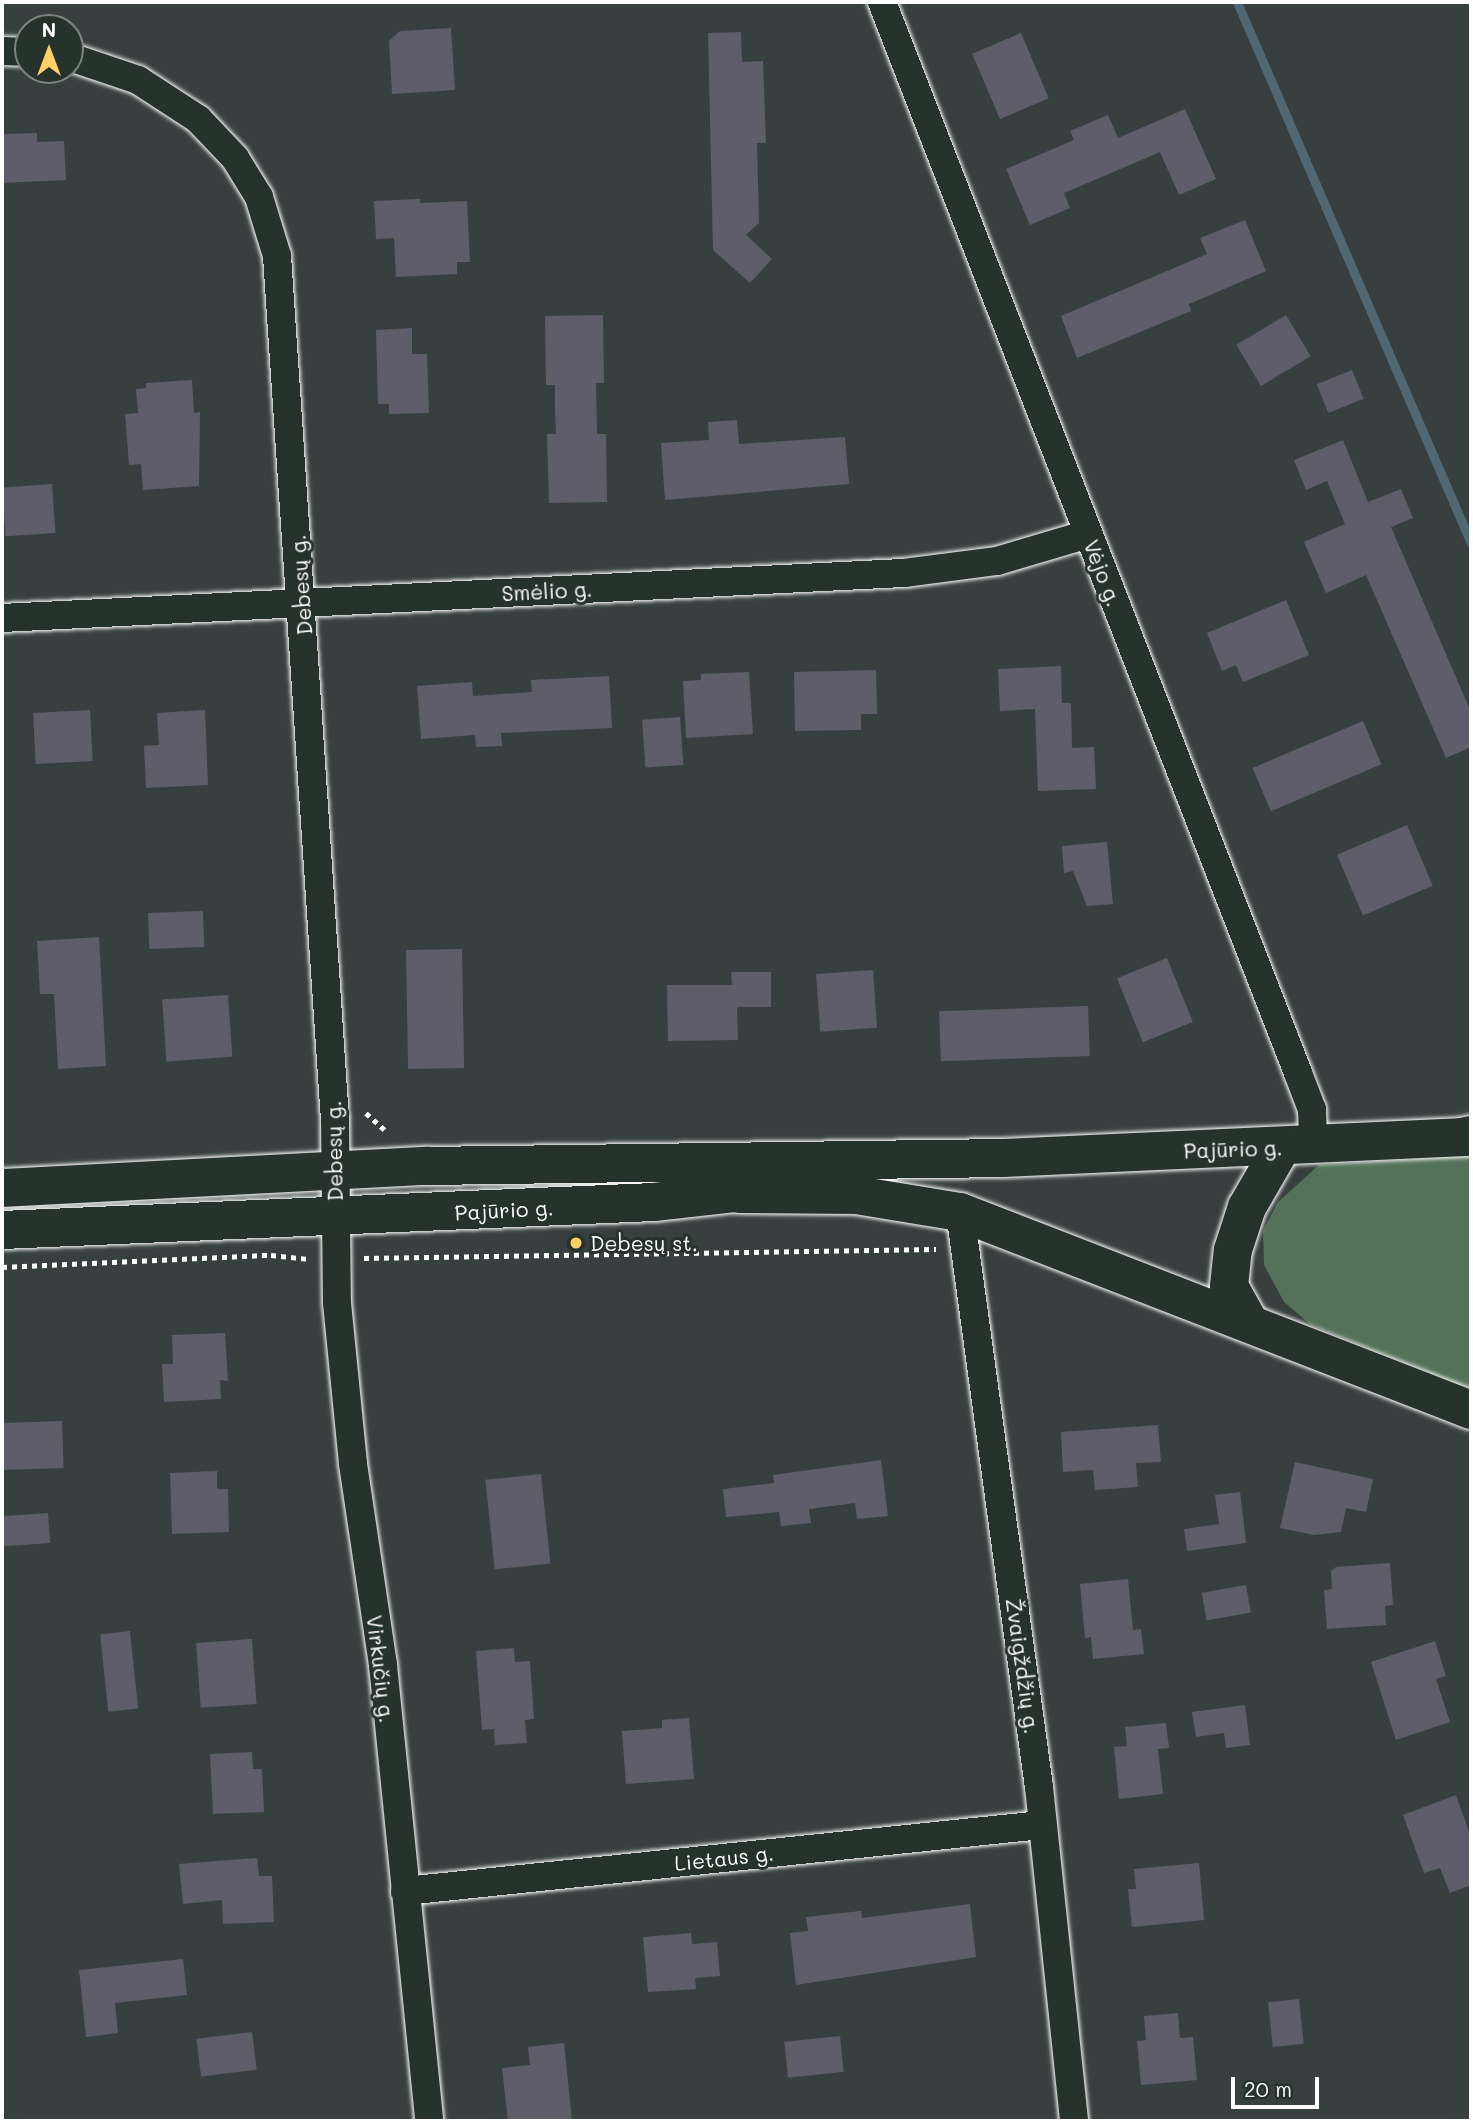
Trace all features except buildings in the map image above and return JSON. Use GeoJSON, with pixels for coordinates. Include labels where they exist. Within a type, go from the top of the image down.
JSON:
{"type":"FeatureCollection","features":[{"type":"Feature","properties":{"kind":"main road","name":"Pajūrio g."},"geometry":{"type":"LineString","coordinates":[[2,1188],[335,1170],[1003,1158],[1297,1147],[1468,1136]]}},
{"type":"Feature","properties":{"kind":"main road"},"geometry":{"type":"LineString","coordinates":[[1249,1322],[1229,1286],[1233,1250],[1247,1207],[1297,1147]]}},
{"type":"Feature","properties":{"kind":"main road","name":"Pajūrio g."},"geometry":{"type":"LineString","coordinates":[[2,1230],[335,1218],[739,1194],[1003,1158]]}},
{"type":"Feature","properties":{"kind":"main road"},"geometry":{"type":"LineString","coordinates":[[739,1194],[856,1195],[1249,1322],[1471,1410]]}},
{"type":"Feature","properties":{"kind":"street","name":"Vėjo g."},"geometry":{"type":"LineString","coordinates":[[882,2],[1312,1109],[1297,1147]]}},
{"type":"Feature","properties":{"kind":"street","name":"Debesų g."},"geometry":{"type":"LineString","coordinates":[[84,62],[138,80],[198,119],[235,158],[259,197],[277,256],[303,603],[335,1170],[335,1218]]}},
{"type":"Feature","properties":{"kind":"street","name":"Smėlio g."},"geometry":{"type":"LineString","coordinates":[[2,618],[904,573],[998,561],[1088,534]]}},
{"type":"Feature","properties":{"kind":"street","name":"Virkučių g."},"geometry":{"type":"LineString","coordinates":[[335,1218],[337,1303],[353,1464],[383,1665],[429,2121]]}},
{"type":"Feature","properties":{"kind":"street","name":"Žvaigždžių g."},"geometry":{"type":"LineString","coordinates":[[963,1231],[1042,1825],[1074,2121]]}},
{"type":"Feature","properties":{"kind":"street","name":"Lietaus g."},"geometry":{"type":"LineString","coordinates":[[405,1891],[1042,1825]]}},
{"type":"Feature","properties":{"kind":"path"},"geometry":{"type":"LineString","coordinates":[[365,1108],[366,1118],[397,1137]]}},
{"type":"Feature","properties":{"kind":"path"},"geometry":{"type":"LineString","coordinates":[[363,1258],[963,1231]]}},
{"type":"Feature","properties":{"kind":"path"},"geometry":{"type":"LineString","coordinates":[[2,1267],[271,1255],[311,1259]]}},
{"type":"Feature","properties":{"kind":"green space"},"geometry":{"type":"Polygon","coordinates":[[[1471,1156],[1471,1389],[1311,1325],[1284,1302],[1264,1265],[1263,1231],[1278,1202],[1319,1165],[1471,1156]]]}},
{"type":"Feature","properties":{"kind":"waterway"},"geometry":{"type":"LineString","coordinates":[[1237,2],[1471,543]]}},
{"type":"Feature","properties":{"kind":"place","name":"Debesų st."},"geometry":{"type":"Point","coordinates":[576,1243]}}]}
